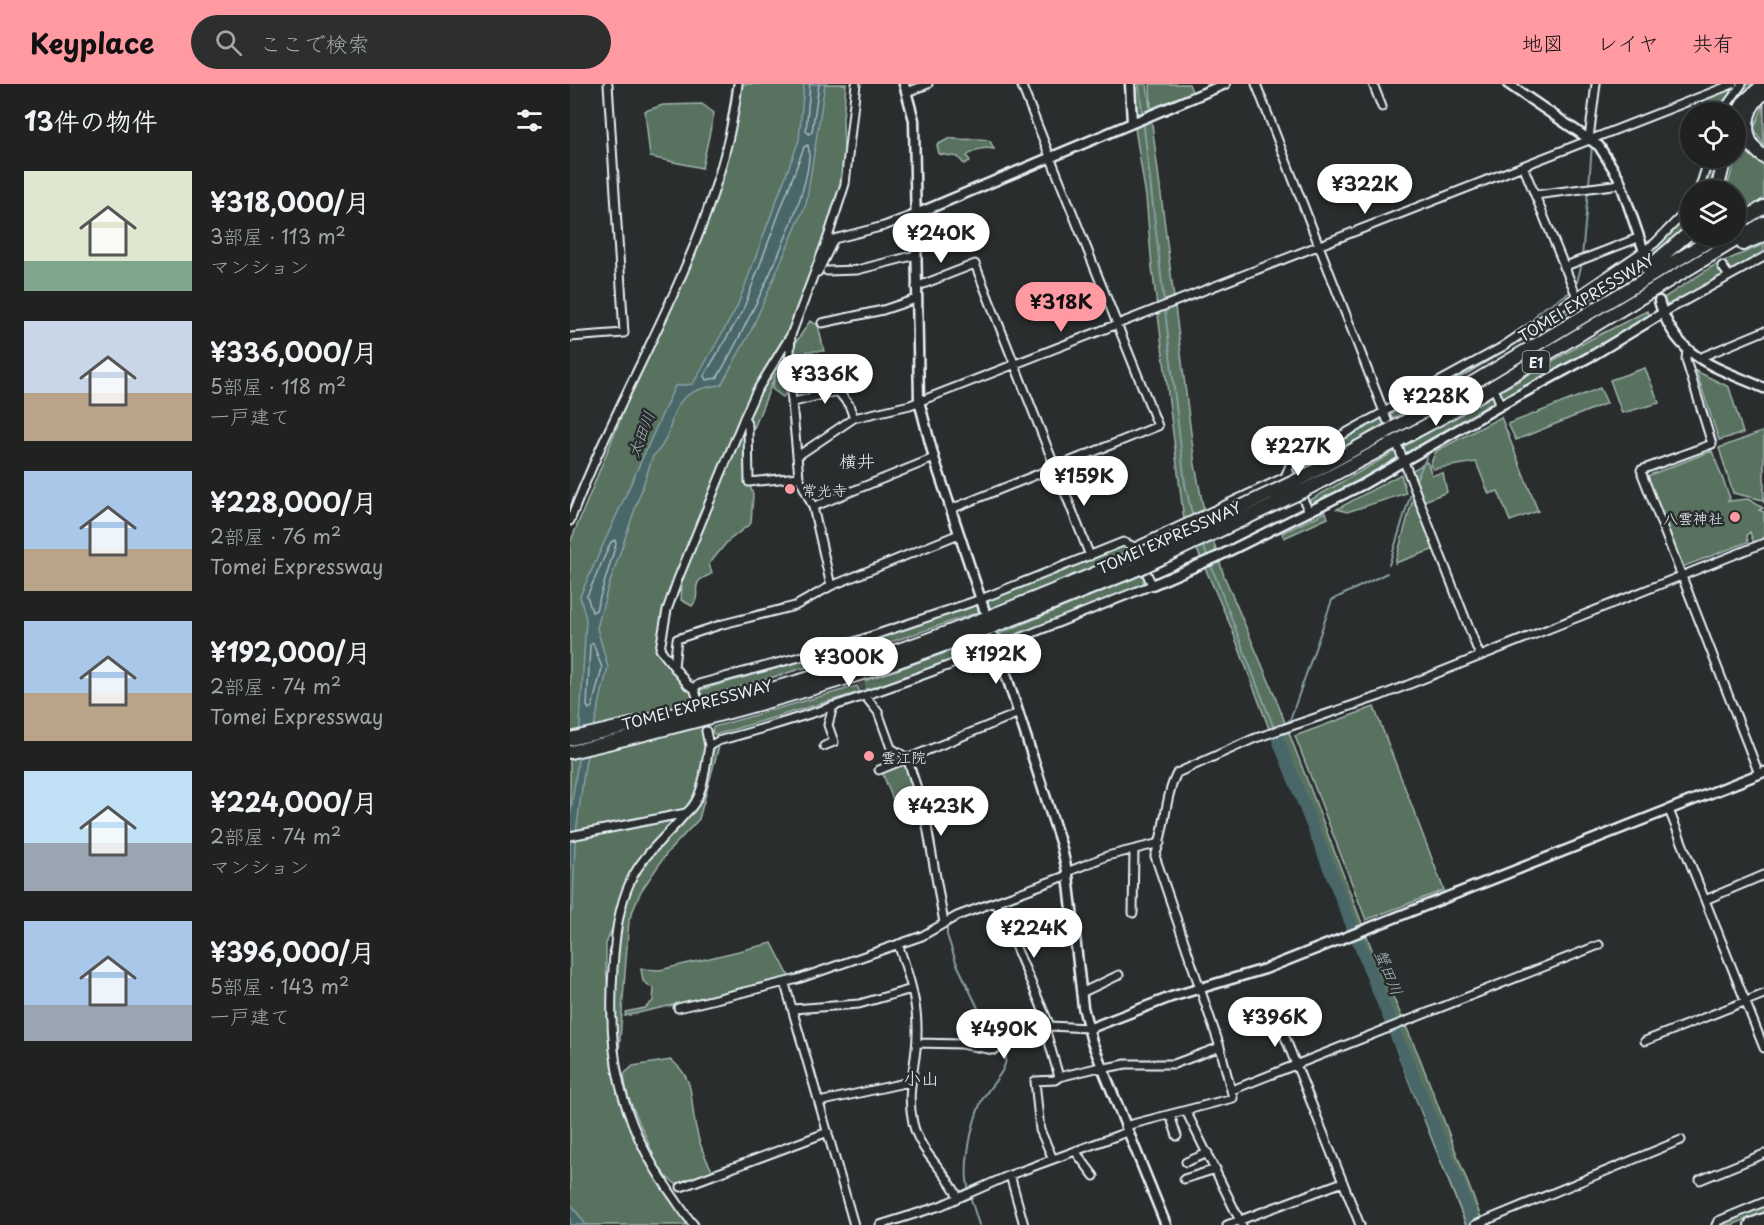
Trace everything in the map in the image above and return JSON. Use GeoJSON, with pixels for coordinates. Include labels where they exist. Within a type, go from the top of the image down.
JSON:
{"type":"FeatureCollection","features":[{"type":"Feature","properties":{"kind":"highway"},"geometry":{"type":"LineString","coordinates":[[1744,102],[1764,84]]}},
{"type":"Feature","properties":{"kind":"highway"},"geometry":{"type":"LineString","coordinates":[[1764,93],[1750,107],[1747,129],[1754,148],[1764,157]]}},
{"type":"Feature","properties":{"kind":"highway"},"geometry":{"type":"LineString","coordinates":[[1746,218],[1764,207]]}},
{"type":"Feature","properties":{"kind":"highway","name":"TOMEI EXPRESSWAY"},"geometry":{"type":"LineString","coordinates":[[570,739],[734,700],[906,648],[1006,611],[1137,557],[1301,485],[1446,415],[1764,223]]}},
{"type":"Feature","properties":{"kind":"highway"},"geometry":{"type":"LineString","coordinates":[[1699,263],[1764,235]]}},
{"type":"Feature","properties":{"kind":"highway"},"geometry":{"type":"LineString","coordinates":[[1521,353],[1659,260],[1680,241]]}},
{"type":"Feature","properties":{"kind":"highway","name":"TOMEI EXPRESSWAY"},"geometry":{"type":"LineString","coordinates":[[1301,485],[1700,246]]}},
{"type":"Feature","properties":{"kind":"highway","name":"TOMEI EXPRESSWAY"},"geometry":{"type":"LineString","coordinates":[[570,752],[642,735],[872,670],[1010,621],[1137,557]]}},
{"type":"Feature","properties":{"kind":"highway"},"geometry":{"type":"LineString","coordinates":[[1751,1225],[1764,1220]]}},
{"type":"Feature","properties":{"kind":"street"},"geometry":{"type":"LineString","coordinates":[[570,337],[624,333],[608,84]]}},
{"type":"Feature","properties":{"kind":"street"},"geometry":{"type":"LineString","coordinates":[[570,520],[604,438],[674,294],[710,203],[731,135],[738,84]]}},
{"type":"Feature","properties":{"kind":"street"},"geometry":{"type":"LineString","coordinates":[[698,700],[694,688],[660,650],[667,610],[744,418],[756,392],[791,336],[813,279],[845,184],[856,84]]}},
{"type":"Feature","properties":{"kind":"street"},"geometry":{"type":"LineString","coordinates":[[928,84],[905,88],[914,120],[919,401],[934,458],[984,609]]}},
{"type":"Feature","properties":{"kind":"street"},"geometry":{"type":"LineString","coordinates":[[951,509],[1158,426],[1021,84]]}},
{"type":"Feature","properties":{"kind":"street"},"geometry":{"type":"LineString","coordinates":[[1130,84],[1132,123]]}},
{"type":"Feature","properties":{"kind":"street"},"geometry":{"type":"LineString","coordinates":[[813,279],[825,263],[834,238],[884,226],[916,214],[1225,84]]}},
{"type":"Feature","properties":{"kind":"street"},"geometry":{"type":"LineString","coordinates":[[1256,84],[1386,417]]}},
{"type":"Feature","properties":{"kind":"street"},"geometry":{"type":"LineString","coordinates":[[1373,84],[1382,107]]}},
{"type":"Feature","properties":{"kind":"street"},"geometry":{"type":"LineString","coordinates":[[1508,84],[1590,139],[1611,162],[1621,184],[1648,263]]}},
{"type":"Feature","properties":{"kind":"street"},"geometry":{"type":"LineString","coordinates":[[1590,139],[1596,84]]}},
{"type":"Feature","properties":{"kind":"street"},"geometry":{"type":"LineString","coordinates":[[799,455],[854,418],[919,401],[1014,365],[1523,166],[1717,87],[1733,84]]}},
{"type":"Feature","properties":{"kind":"street"},"geometry":{"type":"LineString","coordinates":[[1729,102],[1742,84]]}},
{"type":"Feature","properties":{"kind":"street"},"geometry":{"type":"LineString","coordinates":[[1523,166],[1577,297]]}},
{"type":"Feature","properties":{"kind":"street"},"geometry":{"type":"LineString","coordinates":[[1535,195],[1621,184]]}},
{"type":"Feature","properties":{"kind":"street"},"geometry":{"type":"LineString","coordinates":[[1137,557],[1190,522],[1285,477],[1291,463],[1386,417],[1483,363],[1643,250],[1680,218]]}},
{"type":"Feature","properties":{"kind":"street"},"geometry":{"type":"LineString","coordinates":[[1563,267],[1638,238]]}},
{"type":"Feature","properties":{"kind":"street"},"geometry":{"type":"LineString","coordinates":[[827,271],[857,270],[916,255]]}},
{"type":"Feature","properties":{"kind":"street"},"geometry":{"type":"LineString","coordinates":[[709,746],[718,741],[866,696],[998,648],[1217,557],[1404,461],[1764,257]]}},
{"type":"Feature","properties":{"kind":"street"},"geometry":{"type":"LineString","coordinates":[[916,287],[975,264],[1090,556]]}},
{"type":"Feature","properties":{"kind":"street"},"geometry":{"type":"LineString","coordinates":[[1722,266],[1729,276]]}},
{"type":"Feature","properties":{"kind":"street"},"geometry":{"type":"LineString","coordinates":[[822,323],[883,310],[916,299]]}},
{"type":"Feature","properties":{"kind":"street"},"geometry":{"type":"LineString","coordinates":[[1659,301],[1672,334],[1687,349],[1699,358],[1764,388]]}},
{"type":"Feature","properties":{"kind":"street"},"geometry":{"type":"LineString","coordinates":[[1699,358],[1764,331]]}},
{"type":"Feature","properties":{"kind":"street"},"geometry":{"type":"LineString","coordinates":[[791,336],[789,370],[799,455],[799,477],[813,507],[831,586]]}},
{"type":"Feature","properties":{"kind":"street"},"geometry":{"type":"LineString","coordinates":[[917,1043],[961,1044],[994,1050],[1005,1043],[1048,1027],[1088,1028],[1171,997],[1265,969],[1762,773],[1641,472],[1712,444],[1686,360],[1687,349]]}},
{"type":"Feature","properties":{"kind":"street"},"geometry":{"type":"LineString","coordinates":[[794,402],[838,391],[849,405],[854,418]]}},
{"type":"Feature","properties":{"kind":"street"},"geometry":{"type":"LineString","coordinates":[[1496,393],[1501,405]]}},
{"type":"Feature","properties":{"kind":"street"},"geometry":{"type":"LineString","coordinates":[[744,418],[748,426],[749,482],[799,477]]}},
{"type":"Feature","properties":{"kind":"street"},"geometry":{"type":"LineString","coordinates":[[1399,450],[1480,656]]}},
{"type":"Feature","properties":{"kind":"street"},"geometry":{"type":"LineString","coordinates":[[813,507],[934,458]]}},
{"type":"Feature","properties":{"kind":"street"},"geometry":{"type":"LineString","coordinates":[[1288,471],[1309,511]]}},
{"type":"Feature","properties":{"kind":"street"},"geometry":{"type":"LineString","coordinates":[[674,667],[677,639],[723,624],[795,606],[831,586],[959,534]]}},
{"type":"Feature","properties":{"kind":"street"},"geometry":{"type":"LineString","coordinates":[[694,688],[699,684],[848,644],[981,599],[1124,542],[1137,557],[1152,585]]}},
{"type":"Feature","properties":{"kind":"street"},"geometry":{"type":"LineString","coordinates":[[880,1225],[940,1206],[1010,1175],[1126,1129],[1233,1098],[1220,1047],[1155,856],[1160,843],[1172,782],[1177,773],[1253,739],[1380,696],[1764,543]]}},
{"type":"Feature","properties":{"kind":"street"},"geometry":{"type":"LineString","coordinates":[[994,638],[1055,821],[1067,874],[1081,993],[1088,1028],[1100,1068],[1166,1225]]}},
{"type":"Feature","properties":{"kind":"street"},"geometry":{"type":"LineString","coordinates":[[848,644],[852,654]]}},
{"type":"Feature","properties":{"kind":"street"},"geometry":{"type":"LineString","coordinates":[[866,696],[878,712],[891,748],[908,758],[924,809],[944,923]]}},
{"type":"Feature","properties":{"kind":"street"},"geometry":{"type":"LineString","coordinates":[[824,746],[834,742],[828,725],[832,706]]}},
{"type":"Feature","properties":{"kind":"street"},"geometry":{"type":"LineString","coordinates":[[879,770],[1019,712]]}},
{"type":"Feature","properties":{"kind":"street"},"geometry":{"type":"LineString","coordinates":[[694,1225],[653,1167],[626,1111],[615,1066],[611,1013],[614,945],[624,898],[642,861],[691,809],[701,786],[709,746],[706,731]]}},
{"type":"Feature","properties":{"kind":"street"},"geometry":{"type":"LineString","coordinates":[[1669,810],[1764,1048]]}},
{"type":"Feature","properties":{"kind":"street"},"geometry":{"type":"LineString","coordinates":[[570,836],[686,813]]}},
{"type":"Feature","properties":{"kind":"street"},"geometry":{"type":"LineString","coordinates":[[678,1008],[785,984],[922,936],[944,923],[1067,874],[1093,860],[1160,843]]}},
{"type":"Feature","properties":{"kind":"street"},"geometry":{"type":"LineString","coordinates":[[1133,913],[1134,850]]}},
{"type":"Feature","properties":{"kind":"street"},"geometry":{"type":"LineString","coordinates":[[1705,900],[1764,876]]}},
{"type":"Feature","properties":{"kind":"street"},"geometry":{"type":"LineString","coordinates":[[996,902],[1048,1027],[1059,1077]]}},
{"type":"Feature","properties":{"kind":"street"},"geometry":{"type":"LineString","coordinates":[[898,944],[916,1009],[917,1043],[909,1082],[914,1128],[931,1161],[953,1186],[958,1197]]}},
{"type":"Feature","properties":{"kind":"street"},"geometry":{"type":"LineString","coordinates":[[1232,1090],[1599,945]]}},
{"type":"Feature","properties":{"kind":"street"},"geometry":{"type":"LineString","coordinates":[[1081,993],[1119,975]]}},
{"type":"Feature","properties":{"kind":"street"},"geometry":{"type":"LineString","coordinates":[[785,984],[854,1225]]}},
{"type":"Feature","properties":{"kind":"street"},"geometry":{"type":"LineString","coordinates":[[793,1009],[859,1004],[912,989]]}},
{"type":"Feature","properties":{"kind":"street"},"geometry":{"type":"LineString","coordinates":[[1645,1041],[1764,994]]}},
{"type":"Feature","properties":{"kind":"street"},"geometry":{"type":"LineString","coordinates":[[1279,1023],[1360,1225]]}},
{"type":"Feature","properties":{"kind":"street"},"geometry":{"type":"LineString","coordinates":[[1053,1159],[1040,1130],[1035,1081],[1054,1080],[1059,1077],[1126,1064],[1174,1064],[1220,1047]]}},
{"type":"Feature","properties":{"kind":"street"},"geometry":{"type":"LineString","coordinates":[[819,1102],[909,1082]]}},
{"type":"Feature","properties":{"kind":"street"},"geometry":{"type":"LineString","coordinates":[[1186,1111],[1216,1168],[1241,1223]]}},
{"type":"Feature","properties":{"kind":"street"},"geometry":{"type":"LineString","coordinates":[[1170,1115],[1177,1136]]}},
{"type":"Feature","properties":{"kind":"street"},"geometry":{"type":"LineString","coordinates":[[681,1188],[828,1132]]}},
{"type":"Feature","properties":{"kind":"street"},"geometry":{"type":"LineString","coordinates":[[1475,1225],[1682,1140]]}},
{"type":"Feature","properties":{"kind":"street"},"geometry":{"type":"LineString","coordinates":[[1075,1151],[1094,1176]]}},
{"type":"Feature","properties":{"kind":"street"},"geometry":{"type":"LineString","coordinates":[[1186,1162],[1208,1153]]}},
{"type":"Feature","properties":{"kind":"street"},"geometry":{"type":"LineString","coordinates":[[1700,1180],[1764,1154]]}},
{"type":"Feature","properties":{"kind":"street"},"geometry":{"type":"LineString","coordinates":[[1184,1179],[1216,1168]]}},
{"type":"Feature","properties":{"kind":"street"},"geometry":{"type":"LineString","coordinates":[[1010,1175],[1024,1225]]}},
{"type":"Feature","properties":{"kind":"street"},"geometry":{"type":"LineString","coordinates":[[1227,1225],[1241,1223],[1343,1182]]}},
{"type":"Feature","properties":{"kind":"street"},"geometry":{"type":"LineString","coordinates":[[1718,1224],[1764,1203]]}},
{"type":"Feature","properties":{"kind":"green space"},"geometry":{"type":"Polygon","coordinates":[[[733,84],[846,84],[843,119],[845,184],[777,371],[810,321],[818,325],[824,351],[807,351],[800,367],[792,366],[786,394],[783,397],[772,389],[776,373],[743,456],[747,448],[745,473],[753,494],[751,523],[727,542],[709,564],[712,573],[699,581],[696,599],[692,606],[681,600],[682,586],[662,632],[669,661],[694,688],[708,743],[701,785],[657,848],[682,826],[703,794],[708,748],[719,746],[699,819],[667,853],[641,891],[629,920],[618,1065],[612,1022],[617,929],[636,877],[627,890],[606,944],[617,1093],[654,1156],[627,1094],[624,1074],[633,1066],[671,1060],[685,1075],[691,1091],[699,1140],[713,1172],[678,1186],[664,1175],[695,1225],[570,1225],[570,543],[718,179],[733,84]]]}},
{"type":"Feature","properties":{"kind":"green space"},"geometry":{"type":"Polygon","coordinates":[[[1133,84],[1147,84],[1195,465],[1204,511],[1224,576],[1271,686],[1371,947],[1419,1056],[1484,1225],[1466,1225],[1274,742],[1231,627],[1184,520],[1152,267],[1146,197],[1134,122],[1133,84]]]}},
{"type":"Feature","properties":{"kind":"green space"},"geometry":{"type":"Polygon","coordinates":[[[1150,84],[1189,84],[1193,94],[1151,111],[1150,84]]]}},
{"type":"Feature","properties":{"kind":"green space"},"geometry":{"type":"Polygon","coordinates":[[[1731,84],[1760,84],[1745,102],[1704,102],[1712,92],[1731,84]]]}},
{"type":"Feature","properties":{"kind":"green space"},"geometry":{"type":"Polygon","coordinates":[[[702,104],[714,113],[702,168],[650,157],[645,111],[663,105],[702,104]]]}},
{"type":"Feature","properties":{"kind":"green space"},"geometry":{"type":"Polygon","coordinates":[[[1764,104],[1764,147],[1754,128],[1764,104]]]}},
{"type":"Feature","properties":{"kind":"green space"},"geometry":{"type":"Polygon","coordinates":[[[950,138],[990,141],[994,149],[983,148],[973,152],[967,156],[970,161],[964,164],[958,157],[939,154],[937,145],[950,138]]]}},
{"type":"Feature","properties":{"kind":"green space"},"geometry":{"type":"Polygon","coordinates":[[[1746,148],[1748,153],[1764,166],[1764,198],[1746,210],[1746,180],[1729,180],[1733,168],[1746,168],[1746,148]]]}},
{"type":"Feature","properties":{"kind":"green space"},"geometry":{"type":"Polygon","coordinates":[[[1706,168],[1722,168],[1720,180],[1702,180],[1706,168]]]}},
{"type":"Feature","properties":{"kind":"green space"},"geometry":{"type":"Polygon","coordinates":[[[1680,223],[1680,238],[1651,266],[1643,250],[1665,239],[1680,223]]]}},
{"type":"Feature","properties":{"kind":"green space"},"geometry":{"type":"Polygon","coordinates":[[[1764,244],[1764,254],[1665,306],[1659,301],[1713,266],[1764,244]]]}},
{"type":"Feature","properties":{"kind":"green space"},"geometry":{"type":"Polygon","coordinates":[[[1642,254],[1647,265],[1304,472],[1294,474],[1291,470],[1291,463],[1426,390],[1558,313],[1642,254]]]}},
{"type":"Feature","properties":{"kind":"green space"},"geometry":{"type":"Polygon","coordinates":[[[1647,311],[1651,317],[1309,511],[1307,502],[1591,339],[1647,311]]]}},
{"type":"Feature","properties":{"kind":"green space"},"geometry":{"type":"Polygon","coordinates":[[[1645,368],[1659,403],[1622,413],[1610,380],[1645,368]]]}},
{"type":"Feature","properties":{"kind":"green space"},"geometry":{"type":"Polygon","coordinates":[[[1696,371],[1729,387],[1743,433],[1719,440],[1696,371]]]}},
{"type":"Feature","properties":{"kind":"green space"},"geometry":{"type":"Polygon","coordinates":[[[1600,388],[1607,403],[1516,440],[1508,424],[1600,388]]]}},
{"type":"Feature","properties":{"kind":"green space"},"geometry":{"type":"Polygon","coordinates":[[[1501,417],[1538,511],[1510,521],[1498,491],[1489,494],[1476,462],[1433,469],[1430,465],[1436,451],[1501,417]]]}},
{"type":"Feature","properties":{"kind":"green space"},"geometry":{"type":"Polygon","coordinates":[[[1764,431],[1764,503],[1763,500],[1733,493],[1719,448],[1764,431]]]}},
{"type":"Feature","properties":{"kind":"green space"},"geometry":{"type":"Polygon","coordinates":[[[1712,451],[1730,498],[1728,501],[1748,499],[1763,508],[1759,510],[1764,512],[1764,540],[1754,544],[1750,532],[1747,535],[1748,542],[1682,567],[1647,476],[1712,451]]]}},
{"type":"Feature","properties":{"kind":"green space"},"geometry":{"type":"Polygon","coordinates":[[[1427,462],[1432,475],[1443,473],[1447,492],[1424,501],[1411,471],[1427,462]]]}},
{"type":"Feature","properties":{"kind":"green space"},"geometry":{"type":"Polygon","coordinates":[[[1401,474],[1406,493],[1347,512],[1337,509],[1401,474]]]}},
{"type":"Feature","properties":{"kind":"green space"},"geometry":{"type":"Polygon","coordinates":[[[1413,498],[1435,549],[1395,563],[1413,498]]]}},
{"type":"Feature","properties":{"kind":"green space"},"geometry":{"type":"Polygon","coordinates":[[[1326,512],[1328,518],[1284,538],[1282,533],[1326,512]]]}},
{"type":"Feature","properties":{"kind":"green space"},"geometry":{"type":"Polygon","coordinates":[[[1123,544],[1128,546],[1128,552],[991,609],[988,605],[988,600],[1123,544]]]}},
{"type":"Feature","properties":{"kind":"green space"},"geometry":{"type":"Polygon","coordinates":[[[1144,574],[1143,585],[1004,641],[1000,638],[1001,633],[1144,574]]]}},
{"type":"Feature","properties":{"kind":"green space"},"geometry":{"type":"Polygon","coordinates":[[[976,602],[979,612],[859,653],[855,649],[856,645],[976,602]]]}},
{"type":"Feature","properties":{"kind":"green space"},"geometry":{"type":"Polygon","coordinates":[[[985,639],[988,648],[867,690],[864,686],[865,681],[985,639]]]}},
{"type":"Feature","properties":{"kind":"green space"},"geometry":{"type":"Polygon","coordinates":[[[844,649],[848,655],[702,698],[699,694],[700,690],[844,649]]]}},
{"type":"Feature","properties":{"kind":"green space"},"geometry":{"type":"Polygon","coordinates":[[[857,686],[860,692],[715,735],[712,731],[713,727],[857,686]]]}},
{"type":"Feature","properties":{"kind":"green space"},"geometry":{"type":"Polygon","coordinates":[[[1374,707],[1444,890],[1366,920],[1295,736],[1374,707]]]}},
{"type":"Feature","properties":{"kind":"green space"},"geometry":{"type":"Polygon","coordinates":[[[906,763],[921,811],[900,817],[882,772],[906,763]]]}},
{"type":"Feature","properties":{"kind":"green space"},"geometry":{"type":"Polygon","coordinates":[[[772,943],[790,978],[625,1016],[626,1012],[645,1008],[653,1001],[654,989],[643,981],[641,969],[660,970],[772,943]]]}},
{"type":"Feature","properties":{"kind":"green space"},"geometry":{"type":"Polygon","coordinates":[[[1764,1204],[1764,1212],[1732,1225],[1721,1225],[1720,1220],[1764,1204]]]}},
{"type":"Feature","properties":{"kind":"water"},"geometry":{"type":"Polygon","coordinates":[[[804,84],[825,84],[806,204],[751,331],[721,385],[701,389],[687,395],[679,403],[668,434],[653,456],[607,591],[597,628],[608,667],[585,765],[575,841],[573,905],[570,916],[570,817],[578,760],[586,619],[580,596],[675,386],[693,384],[737,307],[799,140],[804,84]]]}},
{"type":"Feature","properties":{"kind":"water"},"geometry":{"type":"Polygon","coordinates":[[[571,1204],[586,1225],[570,1225],[571,1204]]]}},
{"type":"Feature","properties":{"kind":"waterway"},"geometry":{"type":"LineString","coordinates":[[1139,84],[1185,484],[1193,518]]}},
{"type":"Feature","properties":{"kind":"waterway"},"geometry":{"type":"LineString","coordinates":[[1589,186],[1592,144]]}},
{"type":"Feature","properties":{"kind":"waterway"},"geometry":{"type":"LineString","coordinates":[[1582,257],[1588,191]]}},
{"type":"Feature","properties":{"kind":"waterway"},"geometry":{"type":"LineString","coordinates":[[1576,286],[1582,263]]}},
{"type":"Feature","properties":{"kind":"waterway"},"geometry":{"type":"LineString","coordinates":[[1529,326],[1539,311],[1572,291]]}},
{"type":"Feature","properties":{"kind":"waterway"},"geometry":{"type":"LineString","coordinates":[[1496,345],[1516,333]]}},
{"type":"Feature","properties":{"kind":"waterway"},"geometry":{"type":"LineString","coordinates":[[1415,482],[1429,452],[1494,414]]}},
{"type":"Feature","properties":{"kind":"waterway"},"geometry":{"type":"LineString","coordinates":[[1389,565],[1412,490]]}},
{"type":"Feature","properties":{"kind":"waterway"},"geometry":{"type":"LineString","coordinates":[[1202,543],[1208,558]]}},
{"type":"Feature","properties":{"kind":"waterway"},"geometry":{"type":"LineString","coordinates":[[1210,563],[1275,731]]}},
{"type":"Feature","properties":{"kind":"waterway"},"geometry":{"type":"LineString","coordinates":[[1281,727],[1290,720],[1332,600],[1387,573]]}},
{"type":"Feature","properties":{"kind":"waterway","name":"蟹田川"},"geometry":{"type":"LineString","coordinates":[[1275,732],[1375,984],[1475,1225]]}},
{"type":"Feature","properties":{"kind":"waterway"},"geometry":{"type":"LineString","coordinates":[[947,926],[947,935],[956,962],[989,1031],[1006,1056],[1004,1068],[984,1096],[974,1122],[967,1158],[969,1190]]}},
{"type":"Feature","properties":{"kind":"waterway"},"geometry":{"type":"LineString","coordinates":[[970,1196],[979,1225]]}},
{"type":"Feature","properties":{"kind":"tunnel"},"geometry":{"type":"LineString","coordinates":[[1707,246],[1722,266]]}},
{"type":"Feature","properties":{"kind":"tunnel"},"geometry":{"type":"LineString","coordinates":[[858,672],[865,696]]}},
{"type":"Feature","properties":{"kind":"place","name":"常光寺"},"geometry":{"type":"Point","coordinates":[790,489]}},
{"type":"Feature","properties":{"kind":"place","name":"八雲神社"},"geometry":{"type":"Point","coordinates":[1735,517]}},
{"type":"Feature","properties":{"kind":"place","name":"雲江院"},"geometry":{"type":"Point","coordinates":[869,756]}},
{"type":"Feature","properties":{"kind":"district","name":"横井"},"geometry":{"type":"Point","coordinates":[857,460]}},
{"type":"Feature","properties":{"kind":"district","name":"小山"},"geometry":{"type":"Point","coordinates":[921,1077]}},
{"type":"Feature","properties":{"kind":"water label","name":"太田川"},"geometry":{"type":"Point","coordinates":[640,434]}}]}
